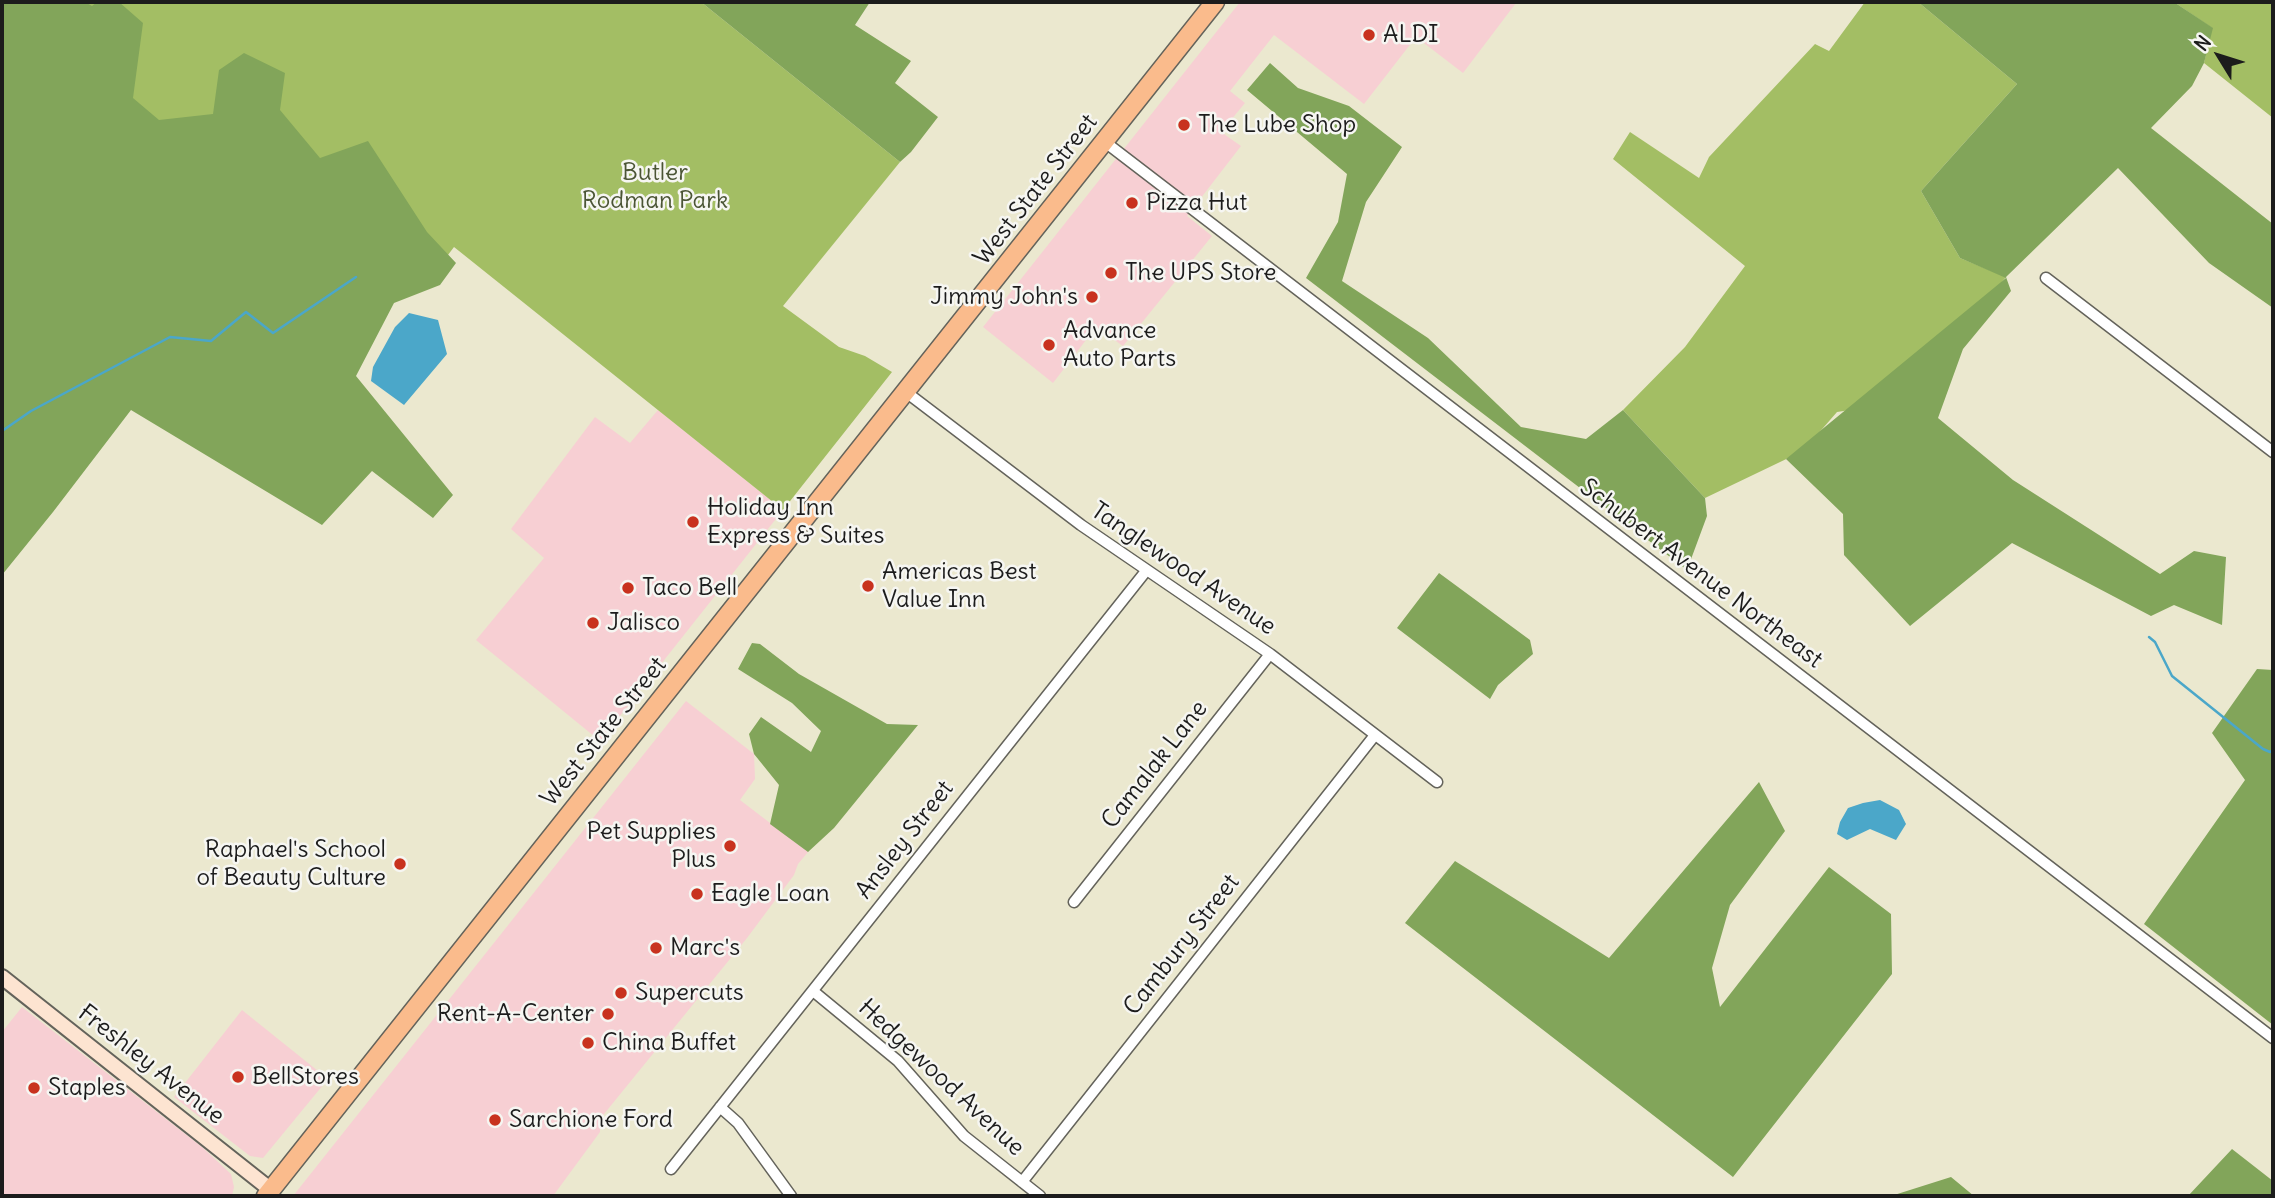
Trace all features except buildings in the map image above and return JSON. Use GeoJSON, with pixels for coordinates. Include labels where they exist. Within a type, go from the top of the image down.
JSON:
{"type":"FeatureCollection","features":[{"type":"Feature","properties":{"kind":"highway","name":"West State Street"},"geometry":{"type":"LineString","coordinates":[[268,1193],[1215,2]]}},
{"type":"Feature","properties":{"kind":"street","name":"Schubert Avenue Northeast"},"geometry":{"type":"LineString","coordinates":[[1105,142],[2273,1038]]}},
{"type":"Feature","properties":{"kind":"street"},"geometry":{"type":"LineString","coordinates":[[2046,278],[2273,453]]}},
{"type":"Feature","properties":{"kind":"street","name":"Tanglewood Avenue"},"geometry":{"type":"LineString","coordinates":[[906,392],[1082,526],[1270,654],[1437,782]]}},
{"type":"Feature","properties":{"kind":"street","name":"Ansley Street"},"geometry":{"type":"LineString","coordinates":[[671,1170],[1146,571]]}},
{"type":"Feature","properties":{"kind":"street","name":"Camalak Lane"},"geometry":{"type":"LineString","coordinates":[[1074,902],[1270,654]]}},
{"type":"Feature","properties":{"kind":"street","name":"Cambury Street"},"geometry":{"type":"LineString","coordinates":[[1022,1182],[1376,735]]}},
{"type":"Feature","properties":{"kind":"street","name":"Freshley Avenue"},"geometry":{"type":"LineString","coordinates":[[2,976],[268,1193]]}},
{"type":"Feature","properties":{"kind":"street","name":"Hedgewood Avenue"},"geometry":{"type":"LineString","coordinates":[[813,991],[898,1061],[952,1125],[1040,1196]]}},
{"type":"Feature","properties":{"kind":"street"},"geometry":{"type":"LineString","coordinates":[[720,1107],[738,1123],[791,1196]]}},
{"type":"Feature","properties":{"kind":"shaded area"},"geometry":{"type":"Polygon","coordinates":[[[1240,2],[1516,3],[1463,73],[1416,37],[1364,104],[1274,35],[1230,91],[1245,103],[1221,132],[1241,146],[1187,216],[1212,236],[1123,346],[1096,327],[1053,383],[983,327],[1240,2]]]}},
{"type":"Feature","properties":{"kind":"shaded area"},"geometry":{"type":"Polygon","coordinates":[[[658,410],[783,510],[600,741],[476,640],[544,558],[511,529],[595,417],[630,443],[658,410]]]}},
{"type":"Feature","properties":{"kind":"shaded area"},"geometry":{"type":"Polygon","coordinates":[[[686,701],[754,754],[755,779],[740,800],[808,852],[747,938],[600,1119],[600,1132],[553,1196],[293,1196],[686,701]]]}},
{"type":"Feature","properties":{"kind":"shaded area"},"geometry":{"type":"Polygon","coordinates":[[[22,1007],[202,1147],[231,1174],[234,1187],[232,1196],[2,1196],[2,1032],[22,1007]]]}},
{"type":"Feature","properties":{"kind":"shaded area"},"geometry":{"type":"Polygon","coordinates":[[[242,1010],[328,1079],[263,1158],[250,1156],[174,1097],[242,1010]]]}},
{"type":"Feature","properties":{"kind":"green space","name":"Butler Rodman Park"},"geometry":{"type":"Polygon","coordinates":[[[2,2],[701,2],[900,162],[783,306],[839,347],[865,356],[892,372],[783,510],[454,247],[423,288],[142,382],[2,2]]]}},
{"type":"Feature","properties":{"kind":"green space"},"geometry":{"type":"Polygon","coordinates":[[[2,2],[85,2],[92,6],[97,2],[119,2],[143,23],[133,98],[159,120],[213,114],[219,70],[244,53],[285,73],[280,110],[320,158],[368,141],[427,232],[456,263],[440,285],[394,303],[356,376],[453,495],[433,518],[372,471],[322,525],[131,410],[2,575],[2,2]]]}},
{"type":"Feature","properties":{"kind":"green space"},"geometry":{"type":"Polygon","coordinates":[[[701,2],[870,2],[855,25],[911,61],[895,83],[938,117],[900,162],[701,2]]]}},
{"type":"Feature","properties":{"kind":"green space"},"geometry":{"type":"Polygon","coordinates":[[[1865,2],[1918,2],[2017,84],[1921,191],[1960,258],[2006,277],[1903,402],[1837,412],[1803,451],[1705,498],[1623,410],[1685,347],[1745,266],[1613,159],[1630,132],[1699,178],[1709,157],[1815,44],[1829,51],[1865,2]]]}},
{"type":"Feature","properties":{"kind":"green space"},"geometry":{"type":"Polygon","coordinates":[[[1918,2],[2174,2],[2213,28],[2204,63],[2192,86],[2151,128],[2273,224],[2273,308],[2209,263],[2118,168],[2006,277],[2011,291],[1963,349],[1938,418],[2013,480],[2160,574],[2194,551],[2226,557],[2222,625],[2174,605],[2151,616],[2012,543],[1910,626],[1844,555],[1843,514],[1786,459],[2006,278],[1960,258],[1921,191],[2017,84],[1918,2]]]}},
{"type":"Feature","properties":{"kind":"green space"},"geometry":{"type":"Polygon","coordinates":[[[2174,2],[2273,2],[2273,118],[2204,63],[2212,28],[2174,2]]]}},
{"type":"Feature","properties":{"kind":"green space"},"geometry":{"type":"Polygon","coordinates":[[[1270,63],[1298,88],[1349,106],[1402,147],[1366,202],[1342,281],[1428,338],[1521,427],[1586,439],[1623,410],[1705,498],[1707,516],[1687,570],[1306,278],[1338,222],[1347,174],[1247,90],[1270,63]]]}},
{"type":"Feature","properties":{"kind":"green space"},"geometry":{"type":"Polygon","coordinates":[[[1439,573],[1530,640],[1533,654],[1498,685],[1490,699],[1397,628],[1439,573]]]}},
{"type":"Feature","properties":{"kind":"green space"},"geometry":{"type":"Polygon","coordinates":[[[752,643],[760,644],[799,674],[887,724],[918,725],[834,828],[808,852],[770,824],[779,785],[754,754],[749,734],[761,717],[811,752],[821,731],[792,703],[738,669],[752,643]]]}},
{"type":"Feature","properties":{"kind":"green space"},"geometry":{"type":"Polygon","coordinates":[[[2257,669],[2273,670],[2273,1025],[2144,924],[2245,780],[2212,733],[2257,669]]]}},
{"type":"Feature","properties":{"kind":"green space"},"geometry":{"type":"Polygon","coordinates":[[[1759,782],[1785,831],[1730,905],[1712,968],[1720,1007],[1829,867],[1891,914],[1892,974],[1733,1177],[1405,923],[1455,861],[1609,958],[1759,782]]]}},
{"type":"Feature","properties":{"kind":"green space"},"geometry":{"type":"Polygon","coordinates":[[[2232,1149],[2273,1181],[2273,1196],[2188,1196],[2232,1149]]]}},
{"type":"Feature","properties":{"kind":"green space"},"geometry":{"type":"Polygon","coordinates":[[[1951,1177],[1974,1196],[1891,1196],[1951,1177]]]}},
{"type":"Feature","properties":{"kind":"water"},"geometry":{"type":"Polygon","coordinates":[[[409,313],[438,320],[447,354],[404,405],[371,381],[373,367],[395,327],[409,313]]]}},
{"type":"Feature","properties":{"kind":"water"},"geometry":{"type":"Polygon","coordinates":[[[1880,800],[1899,810],[1906,824],[1896,840],[1870,829],[1847,840],[1837,834],[1848,808],[1880,800]]]}},
{"type":"Feature","properties":{"kind":"waterway"},"geometry":{"type":"LineString","coordinates":[[2,431],[31,411],[170,337],[211,341],[246,312],[273,333],[356,277]]}},
{"type":"Feature","properties":{"kind":"waterway"},"geometry":{"type":"LineString","coordinates":[[2149,637],[2155,642],[2172,676],[2263,749],[2270,752],[2273,750]]}},
{"type":"Feature","properties":{"kind":"place","name":"ALDI"},"geometry":{"type":"Point","coordinates":[1369,35]}},
{"type":"Feature","properties":{"kind":"place","name":"The Lube Shop"},"geometry":{"type":"Point","coordinates":[1184,125]}},
{"type":"Feature","properties":{"kind":"place","name":"Pizza Hut"},"geometry":{"type":"Point","coordinates":[1132,203]}},
{"type":"Feature","properties":{"kind":"place","name":"The UPS Store"},"geometry":{"type":"Point","coordinates":[1111,273]}},
{"type":"Feature","properties":{"kind":"place","name":"Jimmy John's"},"geometry":{"type":"Point","coordinates":[1092,297]}},
{"type":"Feature","properties":{"kind":"place","name":"Advance Auto Parts"},"geometry":{"type":"Point","coordinates":[1049,345]}},
{"type":"Feature","properties":{"kind":"place","name":"Holiday Inn Express & Suites"},"geometry":{"type":"Point","coordinates":[693,522]}},
{"type":"Feature","properties":{"kind":"place","name":"Americas Best Value Inn"},"geometry":{"type":"Point","coordinates":[868,586]}},
{"type":"Feature","properties":{"kind":"place","name":"Taco Bell"},"geometry":{"type":"Point","coordinates":[628,588]}},
{"type":"Feature","properties":{"kind":"place","name":"Jalisco"},"geometry":{"type":"Point","coordinates":[593,623]}},
{"type":"Feature","properties":{"kind":"place","name":"Pet Supplies Plus"},"geometry":{"type":"Point","coordinates":[730,846]}},
{"type":"Feature","properties":{"kind":"place","name":"Raphael's School of Beauty Culture"},"geometry":{"type":"Point","coordinates":[400,864]}},
{"type":"Feature","properties":{"kind":"place","name":"Eagle Loan"},"geometry":{"type":"Point","coordinates":[697,894]}},
{"type":"Feature","properties":{"kind":"place","name":"Marc's"},"geometry":{"type":"Point","coordinates":[656,948]}},
{"type":"Feature","properties":{"kind":"place","name":"Supercuts"},"geometry":{"type":"Point","coordinates":[621,993]}},
{"type":"Feature","properties":{"kind":"place","name":"Rent-A-Center"},"geometry":{"type":"Point","coordinates":[608,1014]}},
{"type":"Feature","properties":{"kind":"place","name":"China Buffet"},"geometry":{"type":"Point","coordinates":[588,1043]}},
{"type":"Feature","properties":{"kind":"place","name":"BellStores"},"geometry":{"type":"Point","coordinates":[238,1077]}},
{"type":"Feature","properties":{"kind":"place","name":"Staples"},"geometry":{"type":"Point","coordinates":[34,1088]}},
{"type":"Feature","properties":{"kind":"place","name":"Sarchione Ford"},"geometry":{"type":"Point","coordinates":[495,1120]}}]}
